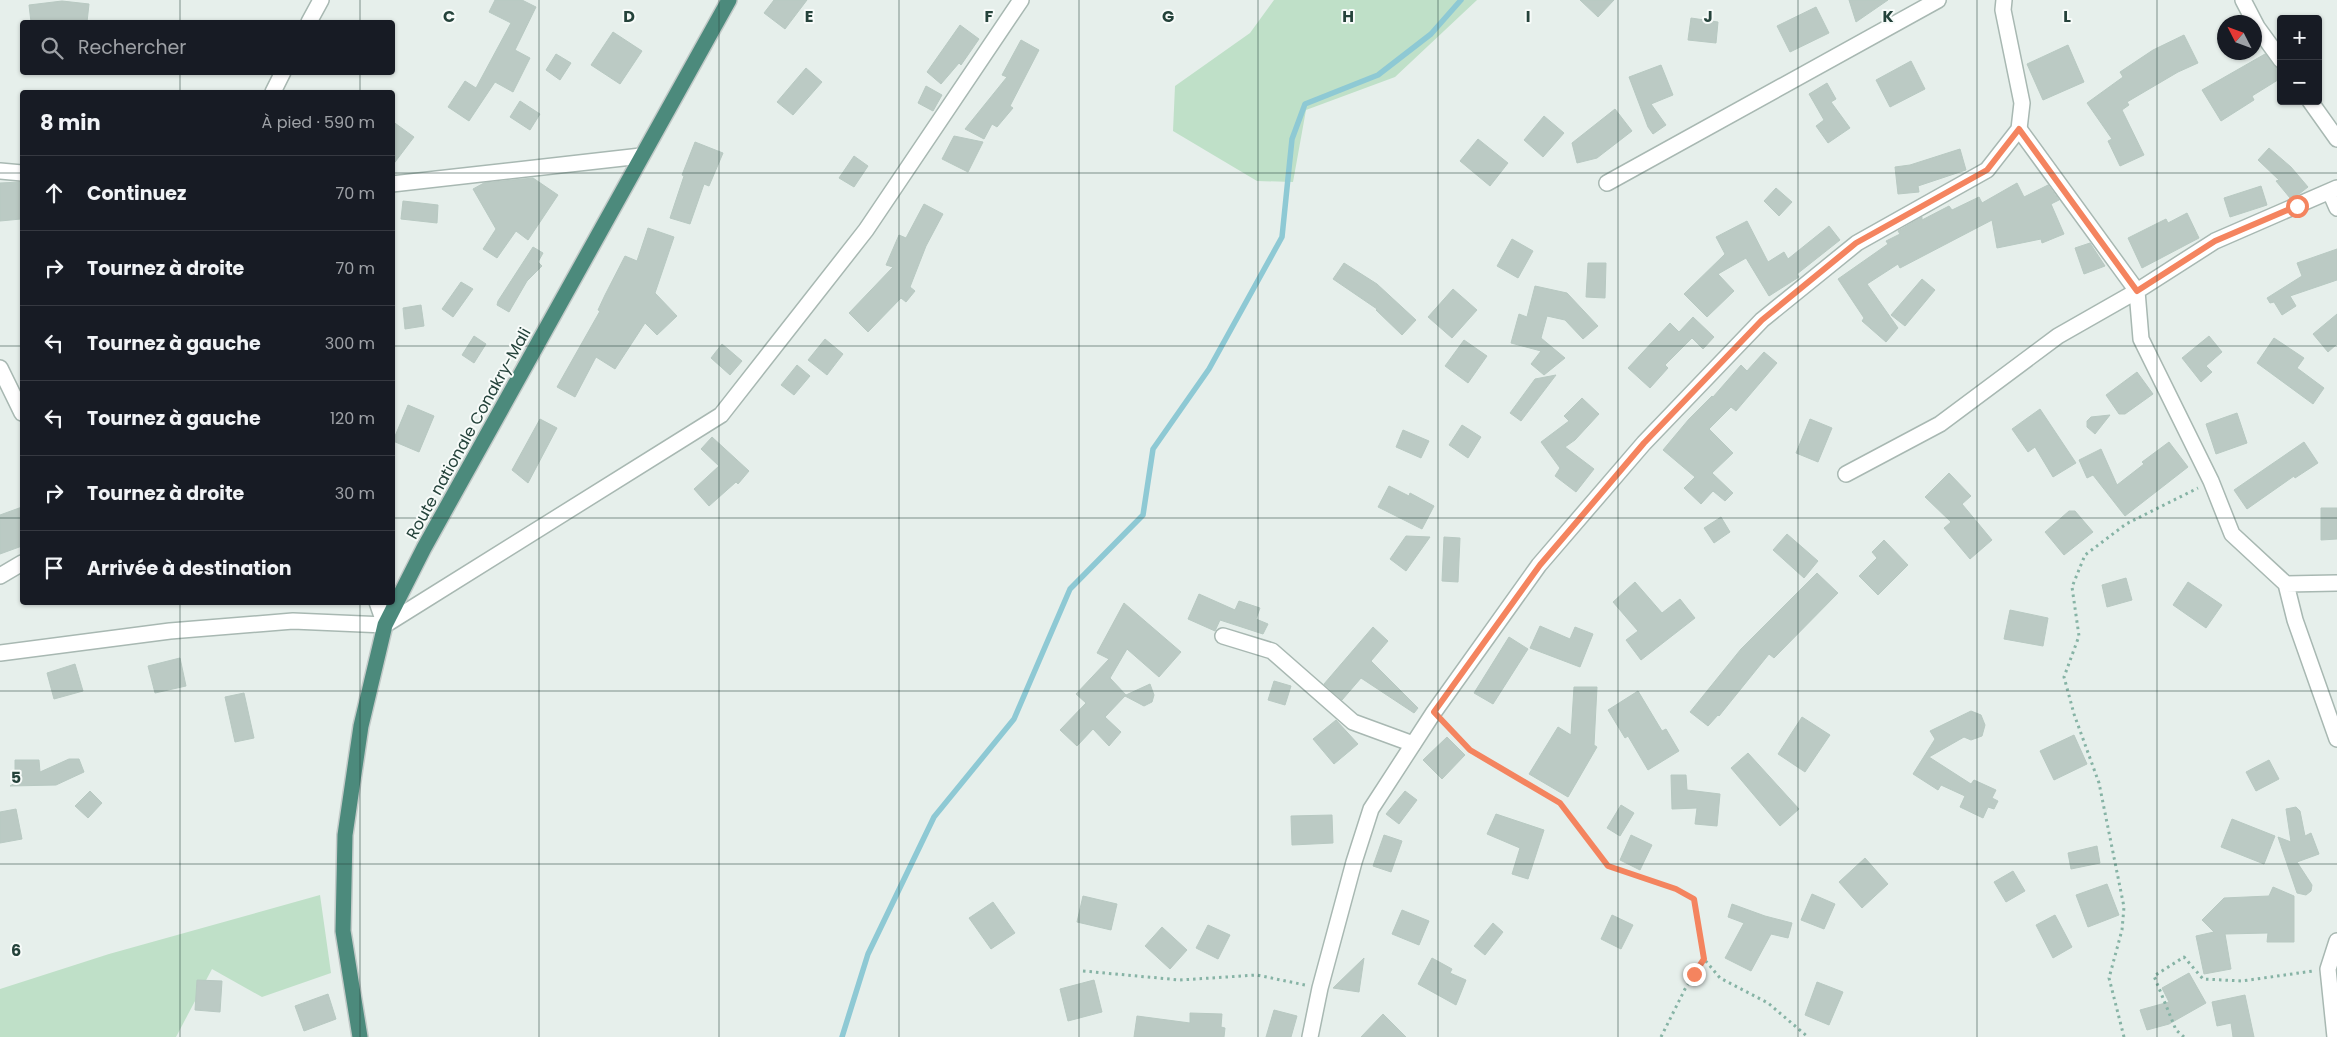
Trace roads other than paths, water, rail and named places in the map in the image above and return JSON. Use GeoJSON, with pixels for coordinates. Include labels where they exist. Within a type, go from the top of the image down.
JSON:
{"type":"FeatureCollection","features":[{"type":"Feature","properties":{"kind":"highway","name":"Route nationale Conakry-Mali"},"geometry":{"type":"LineString","coordinates":[[395,605],[424,548],[729,0]]}},
{"type":"Feature","properties":{"kind":"highway","name":"Route nationale Conakry-Mali"},"geometry":{"type":"LineString","coordinates":[[360,1037],[343,931],[345,835],[360,726],[385,624],[395,605]]}},
{"type":"Feature","properties":{"kind":"street"},"geometry":{"type":"LineString","coordinates":[[310,20],[320,0]]}},
{"type":"Feature","properties":{"kind":"street"},"geometry":{"type":"LineString","coordinates":[[0,653],[170,631],[293,621],[385,624],[721,415],[866,230],[1020,0]]}},
{"type":"Feature","properties":{"kind":"street"},"geometry":{"type":"LineString","coordinates":[[1607,183],[1938,0]]}},
{"type":"Feature","properties":{"kind":"street"},"geometry":{"type":"LineString","coordinates":[[1310,1037],[1320,988],[1354,862],[1371,809],[1434,712],[1540,565],[1644,443],[1762,320],[1856,243],[1987,170],[2019,129],[2022,103],[2003,10],[2004,0]]}},
{"type":"Feature","properties":{"kind":"street"},"geometry":{"type":"LineString","coordinates":[[2243,0],[2258,27],[2277,54]]}},
{"type":"Feature","properties":{"kind":"street"},"geometry":{"type":"LineString","coordinates":[[274,90],[282,75]]}},
{"type":"Feature","properties":{"kind":"street"},"geometry":{"type":"LineString","coordinates":[[2313,105],[2337,139]]}},
{"type":"Feature","properties":{"kind":"street"},"geometry":{"type":"LineString","coordinates":[[2019,129],[2137,291],[2142,339],[2211,481],[2232,534],[2286,584],[2294,620],[2337,738]]}},
{"type":"Feature","properties":{"kind":"street"},"geometry":{"type":"LineString","coordinates":[[395,184],[641,156]]}},
{"type":"Feature","properties":{"kind":"street"},"geometry":{"type":"LineString","coordinates":[[0,171],[20,173]]}},
{"type":"Feature","properties":{"kind":"street"},"geometry":{"type":"LineString","coordinates":[[1846,474],[1940,424],[2058,336],[2137,291],[2215,241],[2333,190],[2337,208]]}},
{"type":"Feature","properties":{"kind":"street"},"geometry":{"type":"LineString","coordinates":[[0,368],[20,408]]}},
{"type":"Feature","properties":{"kind":"street"},"geometry":{"type":"LineString","coordinates":[[0,576],[20,564]]}},
{"type":"Feature","properties":{"kind":"street"},"geometry":{"type":"LineString","coordinates":[[2286,584],[2337,583]]}},
{"type":"Feature","properties":{"kind":"street"},"geometry":{"type":"LineString","coordinates":[[377,605],[385,624]]}},
{"type":"Feature","properties":{"kind":"street"},"geometry":{"type":"LineString","coordinates":[[1223,636],[1272,651],[1353,722],[1413,744]]}},
{"type":"Feature","properties":{"kind":"street"},"geometry":{"type":"LineString","coordinates":[[2335,1037],[2328,969],[2337,941]]}},
{"type":"Feature","properties":{"kind":"waterway"},"geometry":{"type":"LineString","coordinates":[[842,1037],[868,954],[934,817],[1014,719],[1070,589],[1143,515],[1153,449],[1209,369],[1282,237],[1292,139],[1305,104],[1378,75],[1431,34],[1461,0]]}}]}
